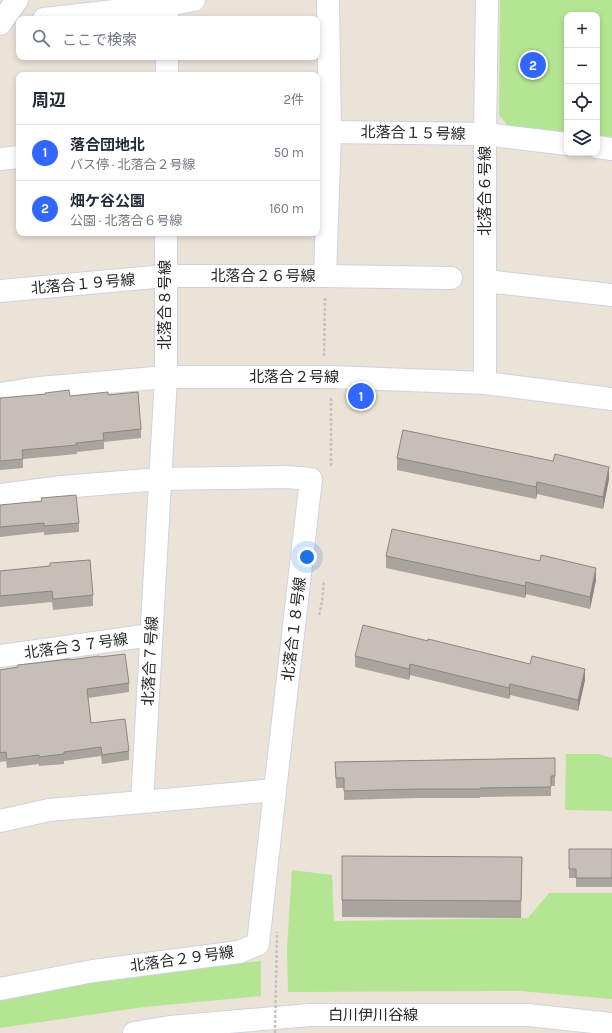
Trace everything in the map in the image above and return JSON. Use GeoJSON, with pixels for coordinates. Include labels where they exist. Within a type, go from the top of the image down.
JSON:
{"type":"FeatureCollection","features":[{"type":"Feature","properties":{"kind":"street"},"geometry":{"type":"LineString","coordinates":[[0,24],[17,0]]}},
{"type":"Feature","properties":{"kind":"street"},"geometry":{"type":"LineString","coordinates":[[78,16],[167,8],[194,0]]}},
{"type":"Feature","properties":{"kind":"street","name":"北落合２６号線"},"geometry":{"type":"LineString","coordinates":[[165,276],[325,276],[330,132],[328,0]]}},
{"type":"Feature","properties":{"kind":"street","name":"北落合６号線"},"geometry":{"type":"LineString","coordinates":[[485,383],[485,134],[487,0]]}},
{"type":"Feature","properties":{"kind":"street"},"geometry":{"type":"LineString","coordinates":[[0,24],[16,22]]}},
{"type":"Feature","properties":{"kind":"street"},"geometry":{"type":"LineString","coordinates":[[167,60],[167,72]]}},
{"type":"Feature","properties":{"kind":"street","name":"北落合１５号線"},"geometry":{"type":"LineString","coordinates":[[330,132],[485,134],[564,144]]}},
{"type":"Feature","properties":{"kind":"street"},"geometry":{"type":"LineString","coordinates":[[600,147],[612,149]]}},
{"type":"Feature","properties":{"kind":"street"},"geometry":{"type":"LineString","coordinates":[[0,159],[16,157]]}},
{"type":"Feature","properties":{"kind":"street","name":"北落合８号線"},"geometry":{"type":"LineString","coordinates":[[166,236],[166,377]]}},
{"type":"Feature","properties":{"kind":"street","name":"北落合１９号線"},"geometry":{"type":"LineString","coordinates":[[0,291],[165,276]]}},
{"type":"Feature","properties":{"kind":"street"},"geometry":{"type":"LineString","coordinates":[[325,276],[451,278]]}},
{"type":"Feature","properties":{"kind":"street"},"geometry":{"type":"LineString","coordinates":[[485,281],[612,295]]}},
{"type":"Feature","properties":{"kind":"street","name":"北落合２号線"},"geometry":{"type":"LineString","coordinates":[[0,394],[40,388],[166,377],[327,377],[485,383],[612,399]]}},
{"type":"Feature","properties":{"kind":"street","name":"北落合７号線"},"geometry":{"type":"LineString","coordinates":[[142,802],[166,377]]}},
{"type":"Feature","properties":{"kind":"street","name":"北落合１８号線"},"geometry":{"type":"LineString","coordinates":[[0,495],[62,487],[160,479],[287,477],[311,479],[275,790]]}},
{"type":"Feature","properties":{"kind":"street","name":"北落合３７号線"},"geometry":{"type":"LineString","coordinates":[[0,656],[151,635]]}},
{"type":"Feature","properties":{"kind":"street"},"geometry":{"type":"LineString","coordinates":[[0,821],[49,810],[275,790]]}},
{"type":"Feature","properties":{"kind":"street","name":"北落合２９号線"},"geometry":{"type":"LineString","coordinates":[[0,989],[93,971],[239,952],[258,944],[275,790]]}},
{"type":"Feature","properties":{"kind":"street","name":"白川伊川谷線"},"geometry":{"type":"LineString","coordinates":[[134,1033],[170,1027],[310,1015],[528,1015],[612,1024]]}},
{"type":"Feature","properties":{"kind":"path"},"geometry":{"type":"LineString","coordinates":[[325,276],[331,467]]}},
{"type":"Feature","properties":{"kind":"path"},"geometry":{"type":"LineString","coordinates":[[275,1033],[277,932]]}},
{"type":"Feature","properties":{"kind":"green space"},"geometry":{"type":"Polygon","coordinates":[[[500,0],[612,0],[612,137],[600,136],[600,12],[564,12],[564,133],[510,128],[499,115],[500,0]]]}},
{"type":"Feature","properties":{"kind":"green space"},"geometry":{"type":"Polygon","coordinates":[[[566,754],[599,754],[612,758],[612,811],[565,810],[566,754]]]}},
{"type":"Feature","properties":{"kind":"green space"},"geometry":{"type":"Polygon","coordinates":[[[292,870],[332,875],[334,921],[528,918],[549,893],[612,893],[612,999],[520,991],[288,992],[287,950],[292,870]]]}},
{"type":"Feature","properties":{"kind":"green space"},"geometry":{"type":"Polygon","coordinates":[[[261,961],[261,996],[144,1007],[0,1028],[0,999],[41,989],[139,974],[261,961]]]}},
{"type":"Feature","properties":{"kind":"building"},"geometry":{"type":"Polygon","coordinates":[[[69,390],[70,396],[108,392],[108,395],[138,392],[141,429],[103,433],[104,440],[76,443],[77,445],[22,450],[23,459],[0,461],[0,398],[46,394],[45,393],[69,390]]]}},
{"type":"Feature","properties":{"kind":"building"},"geometry":{"type":"Polygon","coordinates":[[[403,430],[553,461],[555,454],[609,467],[603,497],[537,482],[536,487],[397,458],[403,430]]]}},
{"type":"Feature","properties":{"kind":"building"},"geometry":{"type":"Polygon","coordinates":[[[76,495],[79,523],[44,526],[44,523],[0,527],[0,505],[42,501],[41,498],[76,495]]]}},
{"type":"Feature","properties":{"kind":"building"},"geometry":{"type":"Polygon","coordinates":[[[392,529],[540,561],[541,555],[596,568],[590,597],[526,582],[525,586],[386,556],[392,529]]]}},
{"type":"Feature","properties":{"kind":"building"},"geometry":{"type":"Polygon","coordinates":[[[90,560],[93,595],[53,599],[52,591],[0,596],[0,571],[50,566],[50,563],[90,560]]]}},
{"type":"Feature","properties":{"kind":"building"},"geometry":{"type":"Polygon","coordinates":[[[363,625],[530,664],[532,656],[585,669],[578,700],[510,684],[509,688],[410,664],[409,669],[355,656],[363,625]]]}},
{"type":"Feature","properties":{"kind":"building"},"geometry":{"type":"Polygon","coordinates":[[[125,654],[129,683],[87,689],[91,723],[125,719],[129,751],[102,755],[101,747],[64,752],[64,754],[7,759],[6,752],[0,753],[0,670],[18,667],[18,665],[125,654]]]}},
{"type":"Feature","properties":{"kind":"building"},"geometry":{"type":"Polygon","coordinates":[[[555,758],[555,776],[551,776],[551,787],[480,789],[344,791],[344,778],[336,778],[335,762],[555,758]]]}},
{"type":"Feature","properties":{"kind":"building"},"geometry":{"type":"Polygon","coordinates":[[[569,849],[612,849],[612,878],[576,878],[576,869],[569,869],[569,849]]]}},
{"type":"Feature","properties":{"kind":"building"},"geometry":{"type":"Polygon","coordinates":[[[342,856],[522,857],[521,901],[342,900],[342,856]]]}},
{"type":"Feature","properties":{"kind":"place","name":"畑ケ谷公園"},"geometry":{"type":"Point","coordinates":[533,65]}},
{"type":"Feature","properties":{"kind":"place","name":"落合団地北"},"geometry":{"type":"Point","coordinates":[361,396]}}]}
